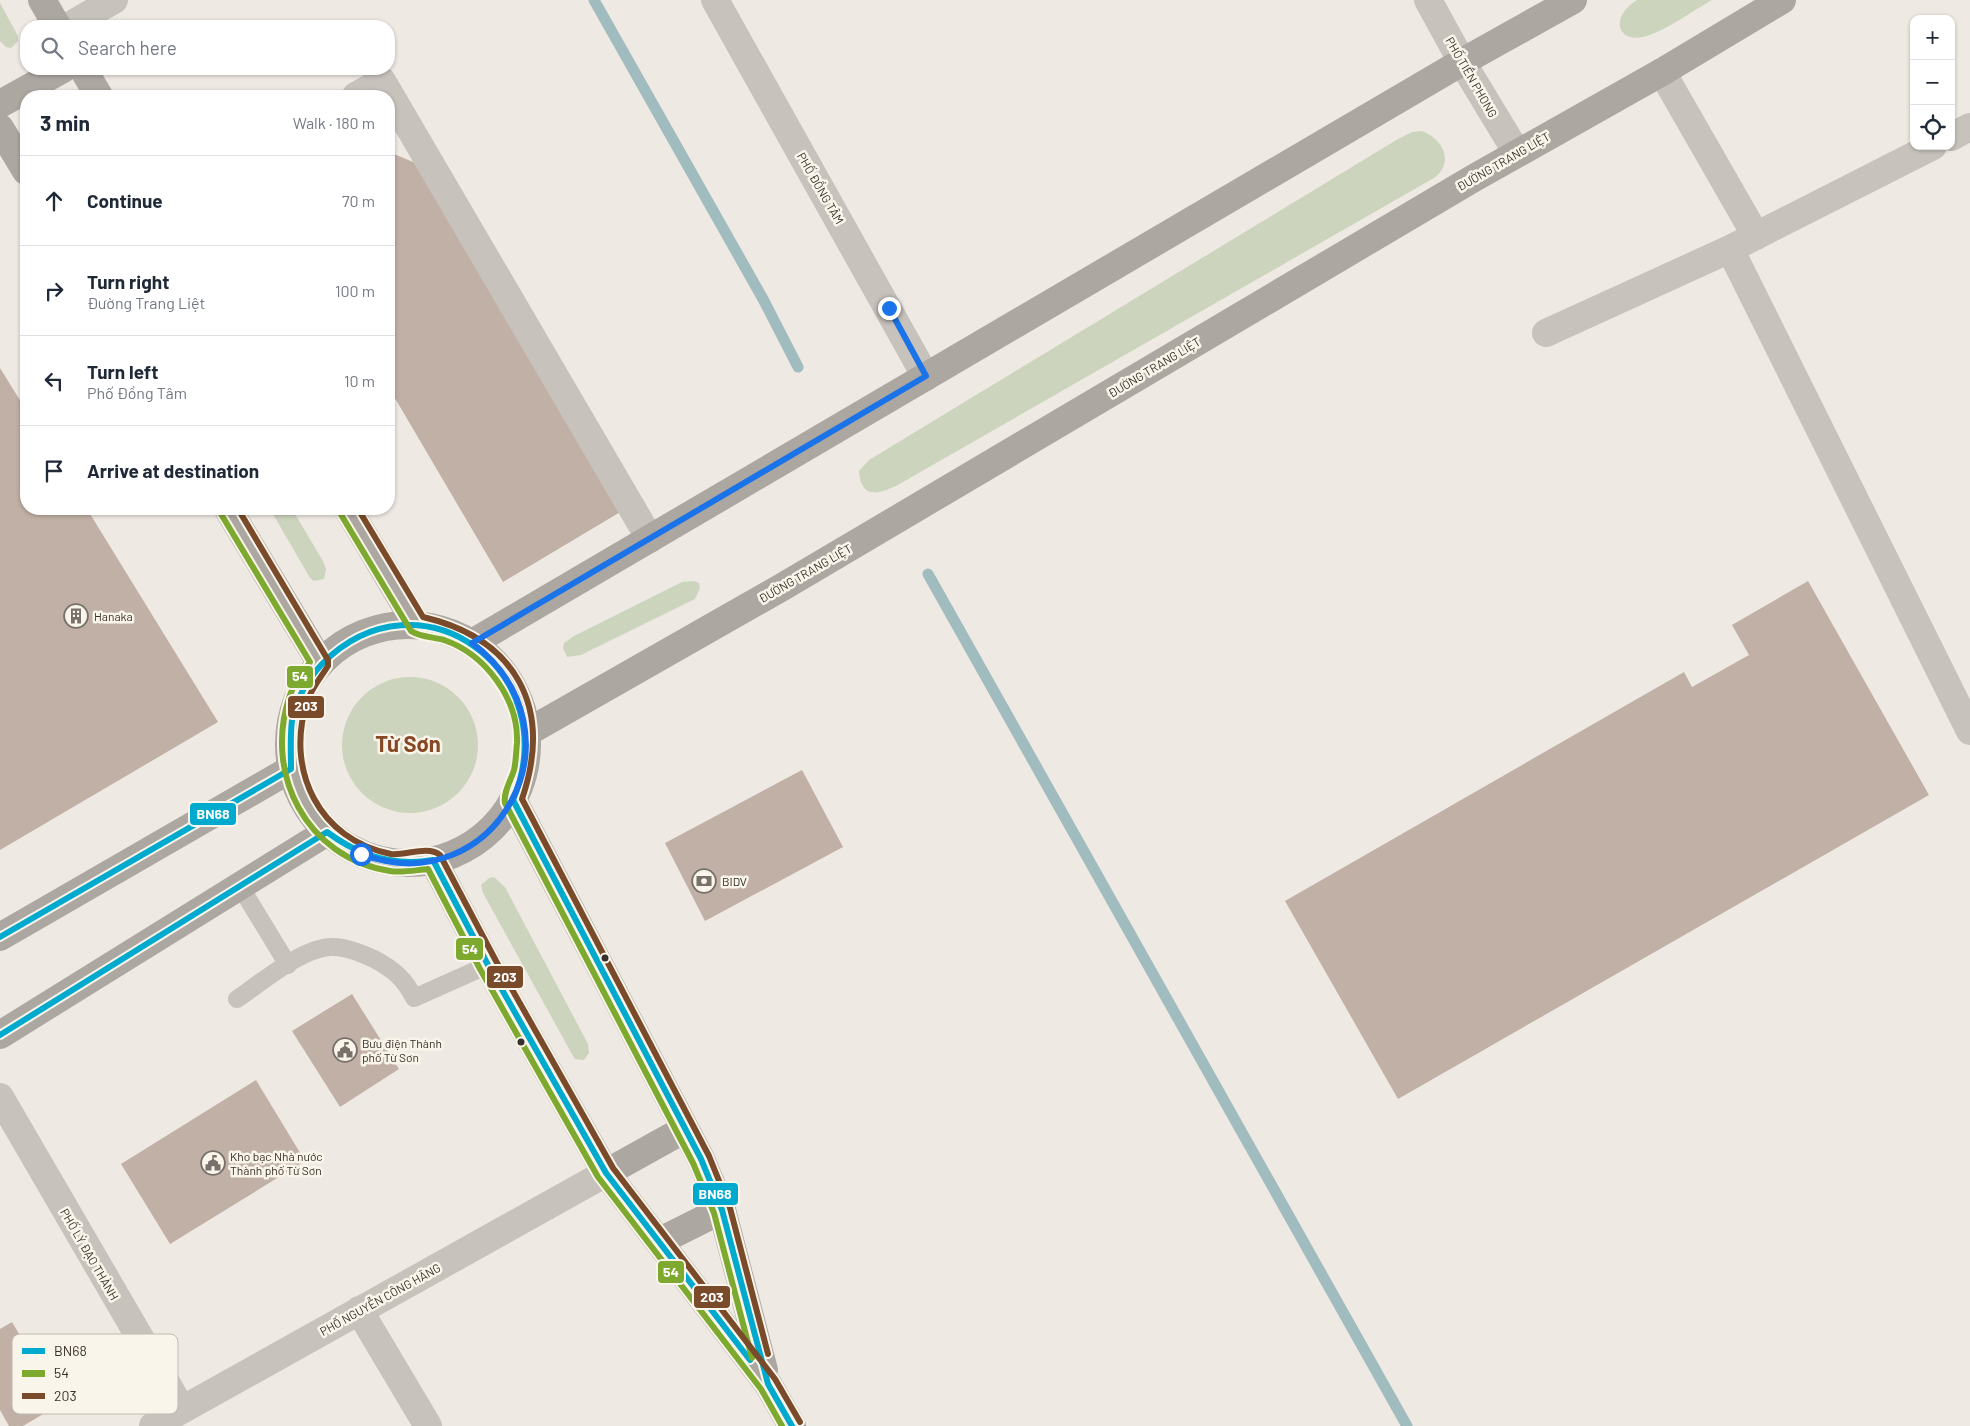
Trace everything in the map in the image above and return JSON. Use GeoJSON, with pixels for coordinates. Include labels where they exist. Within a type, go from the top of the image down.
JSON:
{"type":"FeatureCollection","features":[{"type":"Feature","properties":{"kind":"main road"},"geometry":{"type":"LineString","coordinates":[[42,0],[54,20]]}},
{"type":"Feature","properties":{"kind":"main road"},"geometry":{"type":"LineString","coordinates":[[472,643],[1462,62],[1572,0]]}},
{"type":"Feature","properties":{"kind":"main road","name":"ĐƯỜNG TRANG LIỆT"},"geometry":{"type":"LineString","coordinates":[[526,734],[784,586],[1517,153],[1662,72],[1782,0]]}},
{"type":"Feature","properties":{"kind":"main road"},"geometry":{"type":"LineString","coordinates":[[25,90],[52,75]]}},
{"type":"Feature","properties":{"kind":"main road"},"geometry":{"type":"LineString","coordinates":[[87,75],[95,90]]}},
{"type":"Feature","properties":{"kind":"main road"},"geometry":{"type":"LineString","coordinates":[[0,104],[20,93]]}},
{"type":"Feature","properties":{"kind":"main road"},"geometry":{"type":"LineString","coordinates":[[0,128],[20,161]]}},
{"type":"Feature","properties":{"kind":"main road"},"geometry":{"type":"LineString","coordinates":[[232,515],[320,662]]}},
{"type":"Feature","properties":{"kind":"main road"},"geometry":{"type":"LineString","coordinates":[[352,515],[417,624]]}},
{"type":"Feature","properties":{"kind":"main road"},"geometry":{"type":"LineString","coordinates":[[417,624],[445,630],[472,643],[494,662],[510,683],[523,714],[526,734],[524,768],[513,800],[493,826],[477,841],[458,852],[433,860],[404,863],[371,858],[351,849],[327,832],[301,797],[291,768],[288,739],[293,710],[305,683],[320,662],[334,650],[359,634],[387,626],[417,624]]}},
{"type":"Feature","properties":{"kind":"main road"},"geometry":{"type":"LineString","coordinates":[[0,937],[291,768]]}},
{"type":"Feature","properties":{"kind":"main road"},"geometry":{"type":"LineString","coordinates":[[513,800],[701,1159],[722,1210],[768,1384]]}},
{"type":"Feature","properties":{"kind":"main road"},"geometry":{"type":"LineString","coordinates":[[0,1035],[327,832]]}},
{"type":"Feature","properties":{"kind":"main road"},"geometry":{"type":"LineString","coordinates":[[433,860],[488,965],[606,1173],[660,1240],[768,1384],[792,1426]]}},
{"type":"Feature","properties":{"kind":"main road"},"geometry":{"type":"LineString","coordinates":[[606,1173],[685,1129]]}},
{"type":"Feature","properties":{"kind":"main road"},"geometry":{"type":"LineString","coordinates":[[660,1240],[722,1210]]}},
{"type":"Feature","properties":{"kind":"street"},"geometry":{"type":"LineString","coordinates":[[79,20],[114,0]]}},
{"type":"Feature","properties":{"kind":"street","name":"PHỐ ĐỒNG TÂM"},"geometry":{"type":"LineString","coordinates":[[714,0],[926,376]]}},
{"type":"Feature","properties":{"kind":"street","name":"PHỐ TIỀN PHONG"},"geometry":{"type":"LineString","coordinates":[[1428,0],[1462,62],[1517,153]]}},
{"type":"Feature","properties":{"kind":"street"},"geometry":{"type":"LineString","coordinates":[[1662,72],[1756,236]]}},
{"type":"Feature","properties":{"kind":"street"},"geometry":{"type":"LineString","coordinates":[[366,90],[382,81],[387,90]]}},
{"type":"Feature","properties":{"kind":"street"},"geometry":{"type":"LineString","coordinates":[[395,103],[650,539]]}},
{"type":"Feature","properties":{"kind":"street"},"geometry":{"type":"LineString","coordinates":[[1955,135],[1970,127]]}},
{"type":"Feature","properties":{"kind":"street"},"geometry":{"type":"LineString","coordinates":[[1546,333],[1730,249],[1924,150]]}},
{"type":"Feature","properties":{"kind":"street"},"geometry":{"type":"LineString","coordinates":[[1730,249],[1970,731]]}},
{"type":"Feature","properties":{"kind":"street","name":"PHỐ LÝ ĐẠO THÀNH"},"geometry":{"type":"LineString","coordinates":[[0,1097],[138,1334]]}},
{"type":"Feature","properties":{"kind":"street","name":"PHỐ NGUYỄN CÔNG HÃNG"},"geometry":{"type":"LineString","coordinates":[[178,1412],[606,1173]]}},
{"type":"Feature","properties":{"kind":"street"},"geometry":{"type":"LineString","coordinates":[[359,1310],[428,1426]]}},
{"type":"Feature","properties":{"kind":"street","name":"PHỐ LÝ ĐẠO THÀNH"},"geometry":{"type":"LineString","coordinates":[[178,1403],[182,1410]]}},
{"type":"Feature","properties":{"kind":"street","name":"PHỐ NGUYỄN CÔNG HÃNG"},"geometry":{"type":"LineString","coordinates":[[153,1426],[175,1414]]}},
{"type":"Feature","properties":{"kind":"lane"},"geometry":{"type":"LineString","coordinates":[[240,886],[288,965]]}},
{"type":"Feature","properties":{"kind":"lane"},"geometry":{"type":"LineString","coordinates":[[237,999],[314,950],[333,946],[354,951],[392,969],[408,986],[414,998],[488,965]]}},
{"type":"Feature","properties":{"kind":"green space"},"geometry":{"type":"Polygon","coordinates":[[[1637,0],[1712,0],[1664,29],[1637,38],[1629,37],[1623,33],[1620,28],[1620,21],[1628,7],[1637,0]]]}},
{"type":"Feature","properties":{"kind":"green space"},"geometry":{"type":"Polygon","coordinates":[[[0,3],[18,36],[18,41],[11,48],[6,47],[0,41],[0,3]]]}},
{"type":"Feature","properties":{"kind":"green space"},"geometry":{"type":"Polygon","coordinates":[[[1422,131],[1436,139],[1444,152],[1444,165],[1434,178],[896,486],[882,491],[871,492],[863,486],[859,471],[869,460],[1398,139],[1412,132],[1422,131]]]}},
{"type":"Feature","properties":{"kind":"green space"},"geometry":{"type":"Polygon","coordinates":[[[273,515],[296,515],[323,561],[326,569],[324,579],[314,581],[310,578],[273,515]]]}},
{"type":"Feature","properties":{"kind":"green space"},"geometry":{"type":"Polygon","coordinates":[[[694,581],[699,583],[700,588],[695,599],[581,655],[567,657],[563,648],[564,643],[574,636],[682,582],[694,581]]]}},
{"type":"Feature","properties":{"kind":"green space"},"geometry":{"type":"Polygon","coordinates":[[[410,677],[436,682],[448,688],[458,697],[467,707],[473,719],[478,745],[473,771],[467,783],[458,793],[448,802],[436,808],[410,813],[384,808],[372,802],[362,793],[353,783],[347,771],[342,745],[347,719],[353,707],[362,697],[372,688],[384,682],[410,677]]]}},
{"type":"Feature","properties":{"kind":"green space"},"geometry":{"type":"Polygon","coordinates":[[[494,877],[505,887],[588,1044],[589,1053],[584,1060],[575,1059],[573,1056],[483,893],[481,885],[489,878],[494,877]]]}},
{"type":"Feature","properties":{"kind":"building"},"geometry":{"type":"Polygon","coordinates":[[[395,154],[418,164],[622,511],[503,582],[395,398],[395,154]]]}},
{"type":"Feature","properties":{"kind":"building","name":"Hanaka"},"geometry":{"type":"Polygon","coordinates":[[[0,368],[20,400],[20,515],[91,515],[218,722],[0,850],[0,368]]]}},
{"type":"Feature","properties":{"kind":"building"},"geometry":{"type":"Polygon","coordinates":[[[1808,581],[1929,795],[1398,1099],[1285,901],[1684,672],[1692,687],[1749,655],[1732,625],[1808,581]]]}},
{"type":"Feature","properties":{"kind":"building"},"geometry":{"type":"Polygon","coordinates":[[[802,770],[843,847],[705,921],[665,843],[802,770]]]}},
{"type":"Feature","properties":{"kind":"building","name":"Bưu điện Thành phố Từ Sơn"},"geometry":{"type":"Polygon","coordinates":[[[352,994],[399,1069],[340,1107],[292,1031],[352,994]]]}},
{"type":"Feature","properties":{"kind":"building","name":"Kho bạc Nhà nước Thành phố Từ Sơn"},"geometry":{"type":"Polygon","coordinates":[[[256,1080],[305,1161],[170,1244],[121,1164],[256,1080]]]}},
{"type":"Feature","properties":{"kind":"building"},"geometry":{"type":"Polygon","coordinates":[[[12,1322],[19,1334],[12,1334],[12,1414],[43,1414],[23,1426],[9,1426],[0,1410],[0,1329],[12,1322]]]}},
{"type":"Feature","properties":{"kind":"waterway"},"geometry":{"type":"LineString","coordinates":[[594,0],[763,299],[798,367]]}},
{"type":"Feature","properties":{"kind":"waterway"},"geometry":{"type":"LineString","coordinates":[[928,574],[1407,1426]]}},
{"type":"Feature","properties":{"kind":"transit line","name":"54"},"geometry":{"type":"LineString","coordinates":[[222,515],[310,662],[290,695],[283,724],[282,754],[288,782],[298,807],[314,830],[335,849],[360,863],[395,872],[428,869],[480,969],[598,1177],[761,1389],[782,1426]]}},
{"type":"Feature","properties":{"kind":"transit line","name":"203"},"geometry":{"type":"LineString","coordinates":[[242,515],[328,660],[328,666],[309,697],[301,727],[301,752],[305,776],[314,798],[327,818],[344,834],[366,846],[391,854],[429,851],[440,855],[496,961],[613,1168],[775,1379],[800,1422]]}},
{"type":"Feature","properties":{"kind":"transit line","name":"54"},"geometry":{"type":"LineString","coordinates":[[341,515],[411,631],[422,636],[444,640],[473,656],[486,667],[506,695],[516,727],[517,743],[515,767],[506,791],[505,803],[693,1163],[714,1213],[752,1358]]}},
{"type":"Feature","properties":{"kind":"transit line","name":"203"},"geometry":{"type":"LineString","coordinates":[[362,515],[423,617],[456,627],[482,642],[504,660],[519,682],[529,707],[533,735],[531,766],[522,799],[709,1156],[730,1208],[768,1354]]}},
{"type":"Feature","properties":{"kind":"transit line","name":"BN68"},"geometry":{"type":"LineString","coordinates":[[0,937],[291,769],[292,720],[299,697],[322,664],[361,636],[401,625],[440,630],[474,646],[502,674],[520,710],[524,753],[513,800],[701,1159],[722,1210],[768,1384],[792,1426]]}},
{"type":"Feature","properties":{"kind":"transit line","name":"BN68"},"geometry":{"type":"LineString","coordinates":[[0,1035],[327,832],[351,847],[377,858],[404,862],[433,860],[488,965],[606,1173],[750,1360]]}},
{"type":"Feature","properties":{"kind":"place","name":"Hanaka"},"geometry":{"type":"Point","coordinates":[76,616]}},
{"type":"Feature","properties":{"kind":"place","name":"BIDV"},"geometry":{"type":"Point","coordinates":[704,881]}},
{"type":"Feature","properties":{"kind":"place","name":"Bưu điện Thành phố Từ Sơn"},"geometry":{"type":"Point","coordinates":[345,1050]}},
{"type":"Feature","properties":{"kind":"place","name":"Kho bạc Nhà nước Thành phố Từ Sơn"},"geometry":{"type":"Point","coordinates":[213,1163]}},
{"type":"Feature","properties":{"kind":"district","name":"Từ Sơn"},"geometry":{"type":"Point","coordinates":[408,743]}},
{"type":"Feature","properties":{"kind":"route"},"geometry":{"type":"LineString","coordinates":[[361,854],[393,862],[415,863],[437,860],[458,852],[477,841],[493,826],[507,809],[518,790],[526,757],[526,735],[523,714],[510,683],[494,662],[472,643],[732,492],[926,376],[889,308]]}}]}
